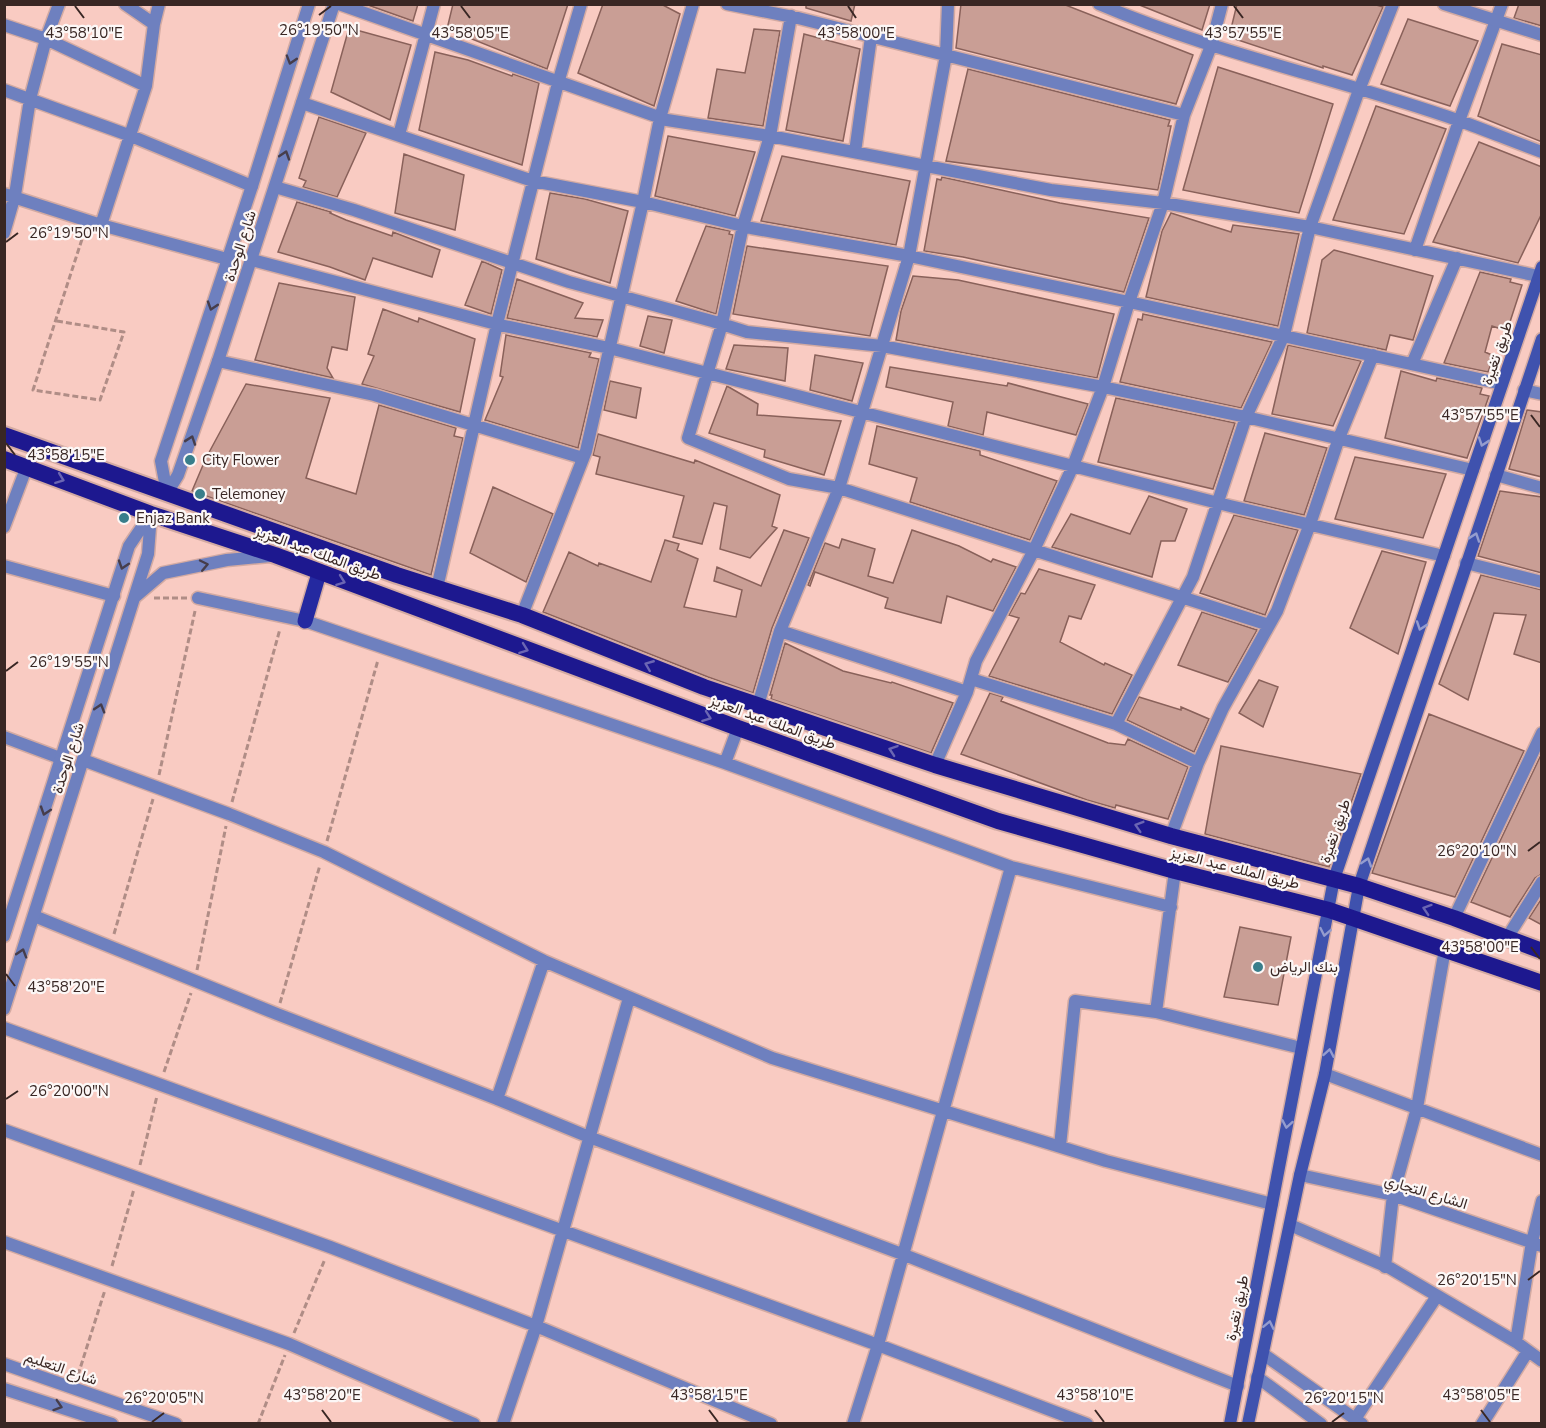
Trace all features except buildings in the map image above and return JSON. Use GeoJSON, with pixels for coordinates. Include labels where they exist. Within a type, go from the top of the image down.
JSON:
{"type":"FeatureCollection","features":[{"type":"Feature","properties":{"kind":"highway","name":"طريق الملك عبد العزيز"},"geometry":{"type":"LineString","coordinates":[[4,435],[437,588],[522,615],[704,687],[934,765],[1171,836],[1359,886],[1542,951]]}},
{"type":"Feature","properties":{"kind":"highway","name":"طريق الملك عبد العزيز"},"geometry":{"type":"LineString","coordinates":[[4,459],[151,514],[275,555],[738,728],[998,821],[1175,871],[1329,910],[1542,983]]}},
{"type":"Feature","properties":{"kind":"main road","name":"طريق تغيرة"},"geometry":{"type":"LineString","coordinates":[[1230,1424],[1334,879],[1540,271]]}},
{"type":"Feature","properties":{"kind":"main road"},"geometry":{"type":"LineString","coordinates":[[1248,1424],[1300,1175],[1325,1074],[1359,886],[1542,339]]}},
{"type":"Feature","properties":{"kind":"main road"},"geometry":{"type":"LineString","coordinates":[[305,621],[319,573]]}},
{"type":"Feature","properties":{"kind":"street"},"geometry":{"type":"LineString","coordinates":[[4,233],[30,99],[46,39],[59,4]]}},
{"type":"Feature","properties":{"kind":"street"},"geometry":{"type":"LineString","coordinates":[[125,4],[154,24]]}},
{"type":"Feature","properties":{"kind":"street"},"geometry":{"type":"LineString","coordinates":[[101,225],[146,86],[154,24],[159,4]]}},
{"type":"Feature","properties":{"kind":"street"},"geometry":{"type":"LineString","coordinates":[[167,493],[161,461],[252,186],[309,4]]}},
{"type":"Feature","properties":{"kind":"street","name":"شارع الوحدة"},"geometry":{"type":"LineString","coordinates":[[167,493],[178,476],[218,361],[334,4]]}},
{"type":"Feature","properties":{"kind":"street"},"geometry":{"type":"LineString","coordinates":[[339,4],[660,118],[770,136],[1051,189],[1163,202],[1310,228],[1457,258],[1540,271]]}},
{"type":"Feature","properties":{"kind":"street"},"geometry":{"type":"LineString","coordinates":[[399,135],[434,4]]}},
{"type":"Feature","properties":{"kind":"street"},"geometry":{"type":"LineString","coordinates":[[437,588],[532,181],[581,4]]}},
{"type":"Feature","properties":{"kind":"street"},"geometry":{"type":"LineString","coordinates":[[522,615],[583,458],[643,202],[660,118],[693,4]]}},
{"type":"Feature","properties":{"kind":"street"},"geometry":{"type":"LineString","coordinates":[[727,4],[790,16],[1184,116]]}},
{"type":"Feature","properties":{"kind":"street"},"geometry":{"type":"LineString","coordinates":[[759,705],[780,631],[839,488],[909,256],[946,55],[948,4]]}},
{"type":"Feature","properties":{"kind":"street"},"geometry":{"type":"LineString","coordinates":[[1099,4],[1134,20],[1211,46],[1459,121],[1542,152]]}},
{"type":"Feature","properties":{"kind":"street"},"geometry":{"type":"LineString","coordinates":[[934,765],[967,692],[976,661],[1034,550],[1073,466],[1103,387],[1163,202],[1184,116],[1211,46],[1222,4]]}},
{"type":"Feature","properties":{"kind":"street"},"geometry":{"type":"LineString","coordinates":[[1116,724],[1193,577],[1246,417],[1284,335],[1310,228],[1359,90],[1393,4]]}},
{"type":"Feature","properties":{"kind":"street"},"geometry":{"type":"LineString","coordinates":[[1444,4],[1542,35]]}},
{"type":"Feature","properties":{"kind":"street"},"geometry":{"type":"LineString","coordinates":[[1415,250],[1502,4]]}},
{"type":"Feature","properties":{"kind":"street"},"geometry":{"type":"LineString","coordinates":[[790,16],[770,136],[743,226],[722,324],[688,438],[789,479],[839,488],[1184,596],[1269,625]]}},
{"type":"Feature","properties":{"kind":"street"},"geometry":{"type":"LineString","coordinates":[[4,25],[46,39],[146,86]]}},
{"type":"Feature","properties":{"kind":"street"},"geometry":{"type":"LineString","coordinates":[[855,152],[871,37]]}},
{"type":"Feature","properties":{"kind":"street"},"geometry":{"type":"LineString","coordinates":[[4,90],[131,136],[252,186]]}},
{"type":"Feature","properties":{"kind":"street"},"geometry":{"type":"LineString","coordinates":[[302,103],[532,181],[643,202],[743,226],[909,256],[1129,302],[1502,384]]}},
{"type":"Feature","properties":{"kind":"street"},"geometry":{"type":"LineString","coordinates":[[275,187],[354,210],[569,282],[747,333],[882,346],[1103,387],[1246,417],[1473,470]]}},
{"type":"Feature","properties":{"kind":"street"},"geometry":{"type":"LineString","coordinates":[[10,194],[101,225],[227,259]]}},
{"type":"Feature","properties":{"kind":"street"},"geometry":{"type":"LineString","coordinates":[[1412,364],[1457,258]]}},
{"type":"Feature","properties":{"kind":"street"},"geometry":{"type":"LineString","coordinates":[[252,260],[497,324],[609,348],[1219,503],[1444,556]]}},
{"type":"Feature","properties":{"kind":"street"},"geometry":{"type":"LineString","coordinates":[[1171,836],[1198,763],[1223,708],[1277,611],[1339,438],[1373,355]]}},
{"type":"Feature","properties":{"kind":"street"},"geometry":{"type":"LineString","coordinates":[[218,361],[374,395],[583,458]]}},
{"type":"Feature","properties":{"kind":"street"},"geometry":{"type":"LineString","coordinates":[[1524,390],[1542,394]]}},
{"type":"Feature","properties":{"kind":"street"},"geometry":{"type":"LineString","coordinates":[[4,527],[27,466]]}},
{"type":"Feature","properties":{"kind":"street"},"geometry":{"type":"LineString","coordinates":[[1496,475],[1542,488]]}},
{"type":"Feature","properties":{"kind":"street"},"geometry":{"type":"LineString","coordinates":[[4,936],[9,908],[63,759],[129,546],[151,514]]}},
{"type":"Feature","properties":{"kind":"street","name":"شارع الوحدة"},"geometry":{"type":"LineString","coordinates":[[4,1009],[135,598],[148,554],[151,514]]}},
{"type":"Feature","properties":{"kind":"street"},"geometry":{"type":"LineString","coordinates":[[135,598],[163,573],[227,560],[275,555]]}},
{"type":"Feature","properties":{"kind":"street"},"geometry":{"type":"LineString","coordinates":[[1466,563],[1542,582]]}},
{"type":"Feature","properties":{"kind":"street"},"geometry":{"type":"LineString","coordinates":[[4,566],[114,596]]}},
{"type":"Feature","properties":{"kind":"street"},"geometry":{"type":"LineString","coordinates":[[198,598],[305,621],[725,763],[1011,867],[1171,907]]}},
{"type":"Feature","properties":{"kind":"street"},"geometry":{"type":"LineString","coordinates":[[780,631],[967,692]]}},
{"type":"Feature","properties":{"kind":"street"},"geometry":{"type":"LineString","coordinates":[[971,679],[1116,724],[1198,763]]}},
{"type":"Feature","properties":{"kind":"street"},"geometry":{"type":"LineString","coordinates":[[725,763],[738,728]]}},
{"type":"Feature","properties":{"kind":"street"},"geometry":{"type":"LineString","coordinates":[[1454,918],[1542,733]]}},
{"type":"Feature","properties":{"kind":"street"},"geometry":{"type":"LineString","coordinates":[[4,737],[63,759]]}},
{"type":"Feature","properties":{"kind":"street"},"geometry":{"type":"LineString","coordinates":[[84,760],[229,813],[324,852],[544,961],[772,1058],[1106,1161],[1272,1204]]}},
{"type":"Feature","properties":{"kind":"street"},"geometry":{"type":"LineString","coordinates":[[853,1424],[878,1345],[1011,867]]}},
{"type":"Feature","properties":{"kind":"street"},"geometry":{"type":"LineString","coordinates":[[1156,1012],[1175,871]]}},
{"type":"Feature","properties":{"kind":"street"},"geometry":{"type":"LineString","coordinates":[[1507,938],[1542,882]]}},
{"type":"Feature","properties":{"kind":"street"},"geometry":{"type":"LineString","coordinates":[[34,916],[589,1137],[902,1254],[1238,1386]]}},
{"type":"Feature","properties":{"kind":"street"},"geometry":{"type":"LineString","coordinates":[[1385,1267],[1393,1195],[1417,1108],[1445,949]]}},
{"type":"Feature","properties":{"kind":"street"},"geometry":{"type":"LineString","coordinates":[[497,1099],[544,961]]}},
{"type":"Feature","properties":{"kind":"street"},"geometry":{"type":"LineString","coordinates":[[503,1424],[536,1326],[629,998]]}},
{"type":"Feature","properties":{"kind":"street"},"geometry":{"type":"LineString","coordinates":[[1060,1146],[1074,1001],[1156,1012],[1301,1048]]}},
{"type":"Feature","properties":{"kind":"street"},"geometry":{"type":"LineString","coordinates":[[4,1028],[878,1345],[1087,1424]]}},
{"type":"Feature","properties":{"kind":"street"},"geometry":{"type":"LineString","coordinates":[[1325,1074],[1542,1155]]}},
{"type":"Feature","properties":{"kind":"street"},"geometry":{"type":"LineString","coordinates":[[4,1130],[330,1247],[536,1326],[771,1424]]}},
{"type":"Feature","properties":{"kind":"street","name":"الشارع التجاري"},"geometry":{"type":"LineString","coordinates":[[1300,1175],[1393,1195],[1537,1244]]}},
{"type":"Feature","properties":{"kind":"street"},"geometry":{"type":"LineString","coordinates":[[1516,1342],[1537,1244],[1542,1201]]}},
{"type":"Feature","properties":{"kind":"street"},"geometry":{"type":"LineString","coordinates":[[1290,1225],[1385,1267],[1516,1342],[1542,1361]]}},
{"type":"Feature","properties":{"kind":"street"},"geometry":{"type":"LineString","coordinates":[[4,1242],[289,1344],[474,1424]]}},
{"type":"Feature","properties":{"kind":"street"},"geometry":{"type":"LineString","coordinates":[[1263,1354],[1358,1421],[1437,1296]]}},
{"type":"Feature","properties":{"kind":"street"},"geometry":{"type":"LineString","coordinates":[[1482,1424],[1528,1351]]}},
{"type":"Feature","properties":{"kind":"street","name":"شارع التعليم"},"geometry":{"type":"LineString","coordinates":[[4,1364],[176,1424]]}},
{"type":"Feature","properties":{"kind":"street"},"geometry":{"type":"LineString","coordinates":[[1257,1377],[1321,1424]]}},
{"type":"Feature","properties":{"kind":"street"},"geometry":{"type":"LineString","coordinates":[[4,1389],[112,1424]]}},
{"type":"Feature","properties":{"kind":"path"},"geometry":{"type":"LineString","coordinates":[[57,321],[124,332],[100,400],[33,390],[88,220]]}},
{"type":"Feature","properties":{"kind":"path"},"geometry":{"type":"LineString","coordinates":[[110,947],[156,787],[198,598],[135,598]]}},
{"type":"Feature","properties":{"kind":"path"},"geometry":{"type":"LineString","coordinates":[[74,1388],[109,1279],[138,1177],[160,1084],[195,981],[229,813],[284,616]]}},
{"type":"Feature","properties":{"kind":"path"},"geometry":{"type":"LineString","coordinates":[[277,1014],[382,647]]}},
{"type":"Feature","properties":{"kind":"place","name":"City Flower"},"geometry":{"type":"Point","coordinates":[190,460]}},
{"type":"Feature","properties":{"kind":"place","name":"Telemoney"},"geometry":{"type":"Point","coordinates":[200,494]}},
{"type":"Feature","properties":{"kind":"place","name":"Enjaz Bank"},"geometry":{"type":"Point","coordinates":[124,518]}},
{"type":"Feature","properties":{"kind":"place","name":"بنك الرياض"},"geometry":{"type":"Point","coordinates":[1258,967]}}]}
